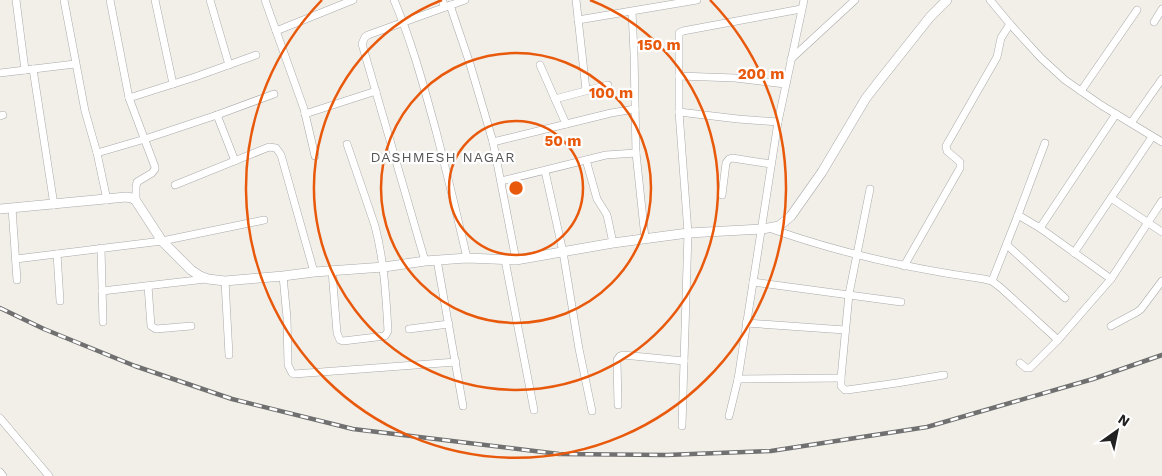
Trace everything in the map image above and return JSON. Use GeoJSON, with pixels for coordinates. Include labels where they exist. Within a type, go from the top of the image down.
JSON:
{"type":"FeatureCollection","features":[{"type":"Feature","properties":{"kind":"street"},"geometry":{"type":"LineString","coordinates":[[16,0],[24,70]]}},
{"type":"Feature","properties":{"kind":"street"},"geometry":{"type":"LineString","coordinates":[[64,0],[84,111],[97,153],[107,200]]}},
{"type":"Feature","properties":{"kind":"street"},"geometry":{"type":"LineString","coordinates":[[110,0],[130,98],[155,169],[137,182],[136,202]]}},
{"type":"Feature","properties":{"kind":"street"},"geometry":{"type":"LineString","coordinates":[[156,0],[173,84]]}},
{"type":"Feature","properties":{"kind":"street"},"geometry":{"type":"LineString","coordinates":[[210,0],[229,65]]}},
{"type":"Feature","properties":{"kind":"street"},"geometry":{"type":"LineString","coordinates":[[265,0],[305,114],[315,156]]}},
{"type":"Feature","properties":{"kind":"street"},"geometry":{"type":"LineString","coordinates":[[276,31],[354,0]]}},
{"type":"Feature","properties":{"kind":"street"},"geometry":{"type":"LineString","coordinates":[[394,0],[404,23],[428,100],[455,204],[466,258]]}},
{"type":"Feature","properties":{"kind":"street"},"geometry":{"type":"LineString","coordinates":[[425,261],[362,44],[368,35],[404,23],[446,4],[465,0]]}},
{"type":"Feature","properties":{"kind":"street"},"geometry":{"type":"LineString","coordinates":[[576,0],[586,90]]}},
{"type":"Feature","properties":{"kind":"street"},"geometry":{"type":"LineString","coordinates":[[578,20],[632,12],[664,3],[697,0]]}},
{"type":"Feature","properties":{"kind":"street"},"geometry":{"type":"LineString","coordinates":[[729,416],[738,379],[753,282],[765,229],[771,164],[778,122],[804,0]]}},
{"type":"Feature","properties":{"kind":"street"},"geometry":{"type":"LineString","coordinates":[[790,59],[855,0]]}},
{"type":"Feature","properties":{"kind":"street"},"geometry":{"type":"LineString","coordinates":[[0,209],[132,198],[162,241],[192,270],[200,276],[225,281],[384,267],[437,260],[466,258],[516,260],[645,238],[688,233],[765,229],[779,226],[791,216],[822,172],[866,98],[930,16],[947,0]]}},
{"type":"Feature","properties":{"kind":"street"},"geometry":{"type":"LineString","coordinates":[[990,0],[1054,71],[1081,91],[1162,142]]}},
{"type":"Feature","properties":{"kind":"street"},"geometry":{"type":"LineString","coordinates":[[446,4],[470,64],[492,142],[516,260]]}},
{"type":"Feature","properties":{"kind":"street"},"geometry":{"type":"LineString","coordinates":[[682,426],[688,233],[679,112],[679,33],[683,30],[801,9]]}},
{"type":"Feature","properties":{"kind":"street"},"geometry":{"type":"LineString","coordinates":[[1154,22],[1162,9]]}},
{"type":"Feature","properties":{"kind":"street"},"geometry":{"type":"LineString","coordinates":[[1081,91],[1137,10]]}},
{"type":"Feature","properties":{"kind":"street"},"geometry":{"type":"LineString","coordinates":[[632,12],[636,153],[645,238]]}},
{"type":"Feature","properties":{"kind":"street"},"geometry":{"type":"LineString","coordinates":[[904,266],[960,168],[960,162],[947,151],[946,146],[997,57],[1001,38],[1010,24]]}},
{"type":"Feature","properties":{"kind":"street"},"geometry":{"type":"LineString","coordinates":[[130,98],[256,55]]}},
{"type":"Feature","properties":{"kind":"street"},"geometry":{"type":"LineString","coordinates":[[0,73],[75,64]]}},
{"type":"Feature","properties":{"kind":"street"},"geometry":{"type":"LineString","coordinates":[[540,65],[566,124]]}},
{"type":"Feature","properties":{"kind":"street"},"geometry":{"type":"LineString","coordinates":[[33,69],[54,205]]}},
{"type":"Feature","properties":{"kind":"street"},"geometry":{"type":"LineString","coordinates":[[679,76],[735,78],[785,84]]}},
{"type":"Feature","properties":{"kind":"street"},"geometry":{"type":"LineString","coordinates":[[1131,123],[1162,79]]}},
{"type":"Feature","properties":{"kind":"street"},"geometry":{"type":"LineString","coordinates":[[555,99],[608,85]]}},
{"type":"Feature","properties":{"kind":"street"},"geometry":{"type":"LineString","coordinates":[[305,114],[376,91]]}},
{"type":"Feature","properties":{"kind":"street"},"geometry":{"type":"LineString","coordinates":[[97,153],[218,115],[274,94]]}},
{"type":"Feature","properties":{"kind":"street"},"geometry":{"type":"LineString","coordinates":[[492,142],[635,109]]}},
{"type":"Feature","properties":{"kind":"street"},"geometry":{"type":"LineString","coordinates":[[679,112],[778,122]]}},
{"type":"Feature","properties":{"kind":"street"},"geometry":{"type":"LineString","coordinates":[[1040,228],[1116,114]]}},
{"type":"Feature","properties":{"kind":"street"},"geometry":{"type":"LineString","coordinates":[[218,115],[235,161]]}},
{"type":"Feature","properties":{"kind":"street"},"geometry":{"type":"LineString","coordinates":[[1074,252],[1152,136]]}},
{"type":"Feature","properties":{"kind":"street"},"geometry":{"type":"LineString","coordinates":[[992,281],[1045,143]]}},
{"type":"Feature","properties":{"kind":"street"},"geometry":{"type":"LineString","coordinates":[[332,271],[337,333],[340,340],[383,337],[388,334],[384,267],[375,226],[347,144]]}},
{"type":"Feature","properties":{"kind":"street"},"geometry":{"type":"LineString","coordinates":[[175,185],[269,147],[276,148],[281,154],[314,272]]}},
{"type":"Feature","properties":{"kind":"street"},"geometry":{"type":"LineString","coordinates":[[501,182],[586,160],[614,154],[636,153]]}},
{"type":"Feature","properties":{"kind":"street"},"geometry":{"type":"LineString","coordinates":[[722,195],[726,162],[729,159],[771,164]]}},
{"type":"Feature","properties":{"kind":"street"},"geometry":{"type":"LineString","coordinates":[[586,160],[597,199],[607,216],[613,243]]}},
{"type":"Feature","properties":{"kind":"street"},"geometry":{"type":"LineString","coordinates":[[545,171],[592,411]]}},
{"type":"Feature","properties":{"kind":"street"},"geometry":{"type":"LineString","coordinates":[[870,189],[849,294],[841,378],[842,388],[847,390],[897,384],[944,375]]}},
{"type":"Feature","properties":{"kind":"street"},"geometry":{"type":"LineString","coordinates":[[1111,198],[1162,232]]}},
{"type":"Feature","properties":{"kind":"street"},"geometry":{"type":"LineString","coordinates":[[1020,363],[1026,368],[1030,368],[1058,340],[1111,279],[1162,201]]}},
{"type":"Feature","properties":{"kind":"street"},"geometry":{"type":"LineString","coordinates":[[12,208],[17,280]]}},
{"type":"Feature","properties":{"kind":"street"},"geometry":{"type":"LineString","coordinates":[[1018,215],[1040,228],[1111,279]]}},
{"type":"Feature","properties":{"kind":"street"},"geometry":{"type":"LineString","coordinates":[[16,259],[162,241],[264,220]]}},
{"type":"Feature","properties":{"kind":"street"},"geometry":{"type":"LineString","coordinates":[[765,229],[904,266],[992,281],[1058,340]]}},
{"type":"Feature","properties":{"kind":"street"},"geometry":{"type":"LineString","coordinates":[[1007,245],[1064,298]]}},
{"type":"Feature","properties":{"kind":"street"},"geometry":{"type":"LineString","coordinates":[[101,248],[104,322]]}},
{"type":"Feature","properties":{"kind":"street"},"geometry":{"type":"LineString","coordinates":[[57,254],[60,301]]}},
{"type":"Feature","properties":{"kind":"street"},"geometry":{"type":"LineString","coordinates":[[437,260],[463,406]]}},
{"type":"Feature","properties":{"kind":"street"},"geometry":{"type":"LineString","coordinates":[[505,260],[534,410]]}},
{"type":"Feature","properties":{"kind":"street"},"geometry":{"type":"LineString","coordinates":[[283,276],[287,318],[288,365],[292,373],[456,362]]}},
{"type":"Feature","properties":{"kind":"street"},"geometry":{"type":"LineString","coordinates":[[102,291],[208,278]]}},
{"type":"Feature","properties":{"kind":"street"},"geometry":{"type":"LineString","coordinates":[[225,281],[229,355]]}},
{"type":"Feature","properties":{"kind":"street"},"geometry":{"type":"LineString","coordinates":[[1111,326],[1142,309],[1162,281]]}},
{"type":"Feature","properties":{"kind":"street"},"geometry":{"type":"LineString","coordinates":[[753,282],[901,302]]}},
{"type":"Feature","properties":{"kind":"street"},"geometry":{"type":"LineString","coordinates":[[148,286],[151,326],[156,329],[191,326]]}},
{"type":"Feature","properties":{"kind":"street"},"geometry":{"type":"LineString","coordinates":[[746,323],[845,330]]}},
{"type":"Feature","properties":{"kind":"street"},"geometry":{"type":"LineString","coordinates":[[409,329],[449,324]]}},
{"type":"Feature","properties":{"kind":"street"},"geometry":{"type":"LineString","coordinates":[[618,405],[617,360],[620,356],[684,361]]}},
{"type":"Feature","properties":{"kind":"street"},"geometry":{"type":"LineString","coordinates":[[738,379],[841,378]]}},
{"type":"Feature","properties":{"kind":"street"},"geometry":{"type":"LineString","coordinates":[[0,418],[49,476]]}},
{"type":"Feature","properties":{"kind":"street"},"geometry":{"type":"LineString","coordinates":[[0,472],[3,476]]}},
{"type":"Feature","properties":{"kind":"railway"},"geometry":{"type":"LineString","coordinates":[[0,308],[44,329],[135,366],[232,399],[353,429],[559,454],[666,455],[771,451],[927,427],[1093,379],[1162,355]]}},
{"type":"Feature","properties":{"kind":"district","name":"DASHMESH NAGAR"},"geometry":{"type":"Point","coordinates":[443,157]}}]}
